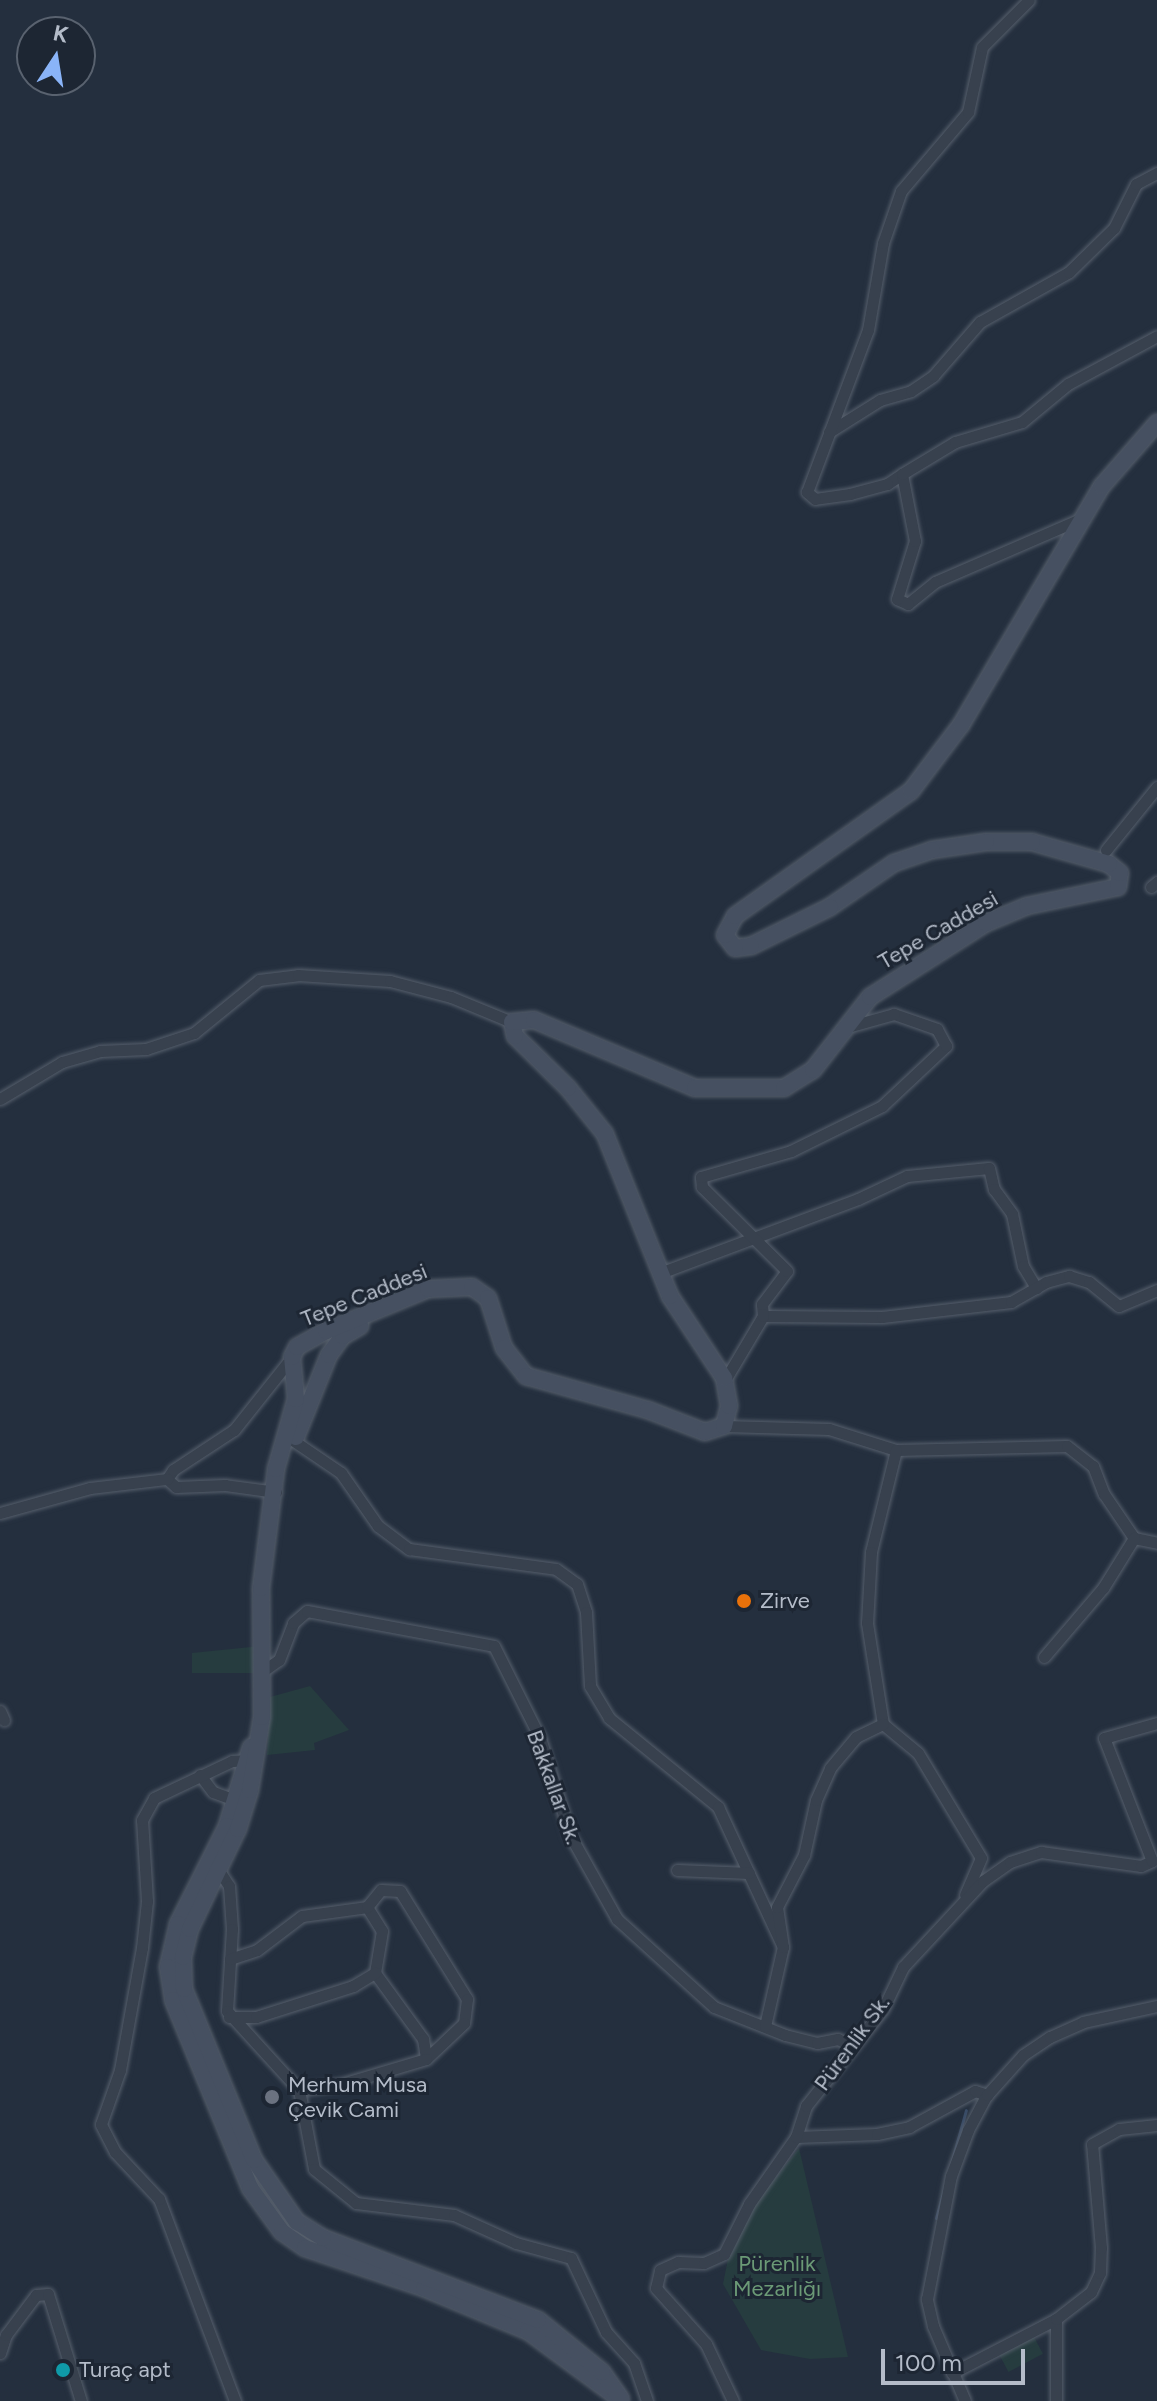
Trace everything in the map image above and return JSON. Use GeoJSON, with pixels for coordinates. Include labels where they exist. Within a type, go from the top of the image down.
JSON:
{"type":"FeatureCollection","features":[{"type":"Feature","properties":{"kind":"street"},"geometry":{"type":"LineString","coordinates":[[1029,0],[982,47],[968,112],[901,191],[883,243],[868,330],[806,488],[811,498],[887,484],[955,442],[1022,422],[1068,384],[1157,336]]}},
{"type":"Feature","properties":{"kind":"street"},"geometry":{"type":"LineString","coordinates":[[829,432],[880,400],[911,391],[933,376],[980,322],[1069,272],[1114,228],[1136,184],[1157,173]]}},
{"type":"Feature","properties":{"kind":"street","name":"Tepe Caddesi"},"geometry":{"type":"LineString","coordinates":[[512,1022],[534,1020],[679,1083],[731,1092],[793,1085],[813,1070],[870,997],[986,923],[1027,906],[1112,890],[1121,883],[1116,868],[1082,855],[1022,840],[986,842],[932,850],[894,863],[820,913],[751,946],[735,948],[725,935],[735,916],[911,791],[961,725],[1118,464],[1157,423]]}},
{"type":"Feature","properties":{"kind":"street"},"geometry":{"type":"LineString","coordinates":[[902,474],[915,531],[896,595],[903,605],[944,578],[1085,517]]}},
{"type":"Feature","properties":{"kind":"street"},"geometry":{"type":"LineString","coordinates":[[1106,850],[1157,787]]}},
{"type":"Feature","properties":{"kind":"street"},"geometry":{"type":"LineString","coordinates":[[0,1099],[62,1062],[100,1051],[146,1049],[194,1033],[259,980],[298,975],[390,981],[451,997],[512,1022],[515,1036],[568,1088],[605,1134],[660,1273],[681,1316],[725,1380],[729,1406],[724,1426],[829,1429],[896,1450],[1067,1446],[1093,1466],[1104,1494],[1134,1538],[1157,1543]]}},
{"type":"Feature","properties":{"kind":"street"},"geometry":{"type":"LineString","coordinates":[[725,1380],[763,1316],[762,1304],[787,1271],[702,1187],[701,1177],[791,1151],[882,1106],[946,1046],[937,1029],[894,1014],[856,1029],[844,1028]]}},
{"type":"Feature","properties":{"kind":"street"},"geometry":{"type":"LineString","coordinates":[[660,1273],[753,1235],[858,1199],[907,1176],[989,1168],[994,1189],[1012,1214],[1023,1266],[1036,1288]]}},
{"type":"Feature","properties":{"kind":"street"},"geometry":{"type":"LineString","coordinates":[[763,1316],[891,1316],[1011,1302],[1057,1277],[1080,1278],[1119,1306],[1157,1290]]}},
{"type":"Feature","properties":{"kind":"street","name":"Tepe Caddesi"},"geometry":{"type":"LineString","coordinates":[[276,1492],[325,1365],[351,1330],[454,1286]]}},
{"type":"Feature","properties":{"kind":"street","name":"Tepe Caddesi"},"geometry":{"type":"LineString","coordinates":[[623,2400],[602,2372],[538,2320],[323,2238],[297,2222],[254,2160],[184,1989],[185,1947],[240,1801],[248,1760],[257,1741],[263,1671],[261,1588],[276,1492],[276,1469],[296,1399],[293,1362],[308,1340],[428,1289],[472,1287],[488,1298],[504,1348],[526,1376],[648,1410],[705,1432],[724,1426]]}},
{"type":"Feature","properties":{"kind":"street"},"geometry":{"type":"LineString","coordinates":[[0,1513],[99,1486],[167,1479],[181,1464],[234,1430],[293,1362],[308,1376],[325,1365],[322,1349],[308,1340]]}},
{"type":"Feature","properties":{"kind":"street"},"geometry":{"type":"LineString","coordinates":[[294,1441],[341,1473],[378,1526],[409,1549],[556,1569],[577,1584],[586,1612],[590,1686],[609,1718],[718,1807],[783,1947]]}},
{"type":"Feature","properties":{"kind":"street"},"geometry":{"type":"LineString","coordinates":[[896,1450],[871,1552],[867,1623],[883,1724],[918,1753],[981,1858],[961,1902]]}},
{"type":"Feature","properties":{"kind":"street"},"geometry":{"type":"LineString","coordinates":[[167,1479],[176,1487],[225,1485],[276,1492]]}},
{"type":"Feature","properties":{"kind":"street"},"geometry":{"type":"LineString","coordinates":[[1044,1657],[1103,1588],[1134,1538]]}},
{"type":"Feature","properties":{"kind":"street","name":"Bakkallar Sk."},"geometry":{"type":"LineString","coordinates":[[263,1671],[279,1660],[293,1623],[307,1611],[494,1646],[540,1738],[570,1835],[617,1919],[714,2007],[817,2043],[838,2039],[851,2046]]}},
{"type":"Feature","properties":{"kind":"street","name":"Pürenlik Sk."},"geometry":{"type":"LineString","coordinates":[[733,2401],[706,2344],[656,2288],[660,2270],[678,2262],[704,2263],[724,2254],[749,2204],[796,2137],[806,2106],[883,2009],[903,1967],[961,1902],[1010,1862],[1041,1852],[1141,1866],[1152,1861],[1104,1738],[1157,1723]]}},
{"type":"Feature","properties":{"kind":"street"},"geometry":{"type":"LineString","coordinates":[[765,2026],[783,1947],[777,1907],[804,1855],[816,1800],[830,1768],[856,1737],[883,1724]]}},
{"type":"Feature","properties":{"kind":"street"},"geometry":{"type":"LineString","coordinates":[[235,2401],[159,2199],[115,2152],[101,2124],[120,2070],[142,1948],[147,1901],[142,1820],[154,1798],[200,1775],[248,1760]]}},
{"type":"Feature","properties":{"kind":"street"},"geometry":{"type":"LineString","coordinates":[[200,1775],[213,1792],[240,1801]]}},
{"type":"Feature","properties":{"kind":"street"},"geometry":{"type":"LineString","coordinates":[[214,1864],[229,1886],[229,2017],[299,2090],[314,2169],[356,2203],[454,2215],[516,2243],[571,2258],[606,2332],[634,2363],[647,2401]]}},
{"type":"Feature","properties":{"kind":"street"},"geometry":{"type":"LineString","coordinates":[[677,1870],[749,1873]]}},
{"type":"Feature","properties":{"kind":"street"},"geometry":{"type":"LineString","coordinates":[[230,1959],[257,1950],[302,1916],[367,1907],[381,1890],[400,1891],[467,1999],[464,2023],[426,2059],[342,2084],[299,2090]]}},
{"type":"Feature","properties":{"kind":"street"},"geometry":{"type":"LineString","coordinates":[[367,1907],[382,1931],[375,1973],[423,2039],[426,2059]]}},
{"type":"Feature","properties":{"kind":"street"},"geometry":{"type":"LineString","coordinates":[[229,2017],[256,2017],[353,1986],[375,1973]]}},
{"type":"Feature","properties":{"kind":"street"},"geometry":{"type":"LineString","coordinates":[[965,2401],[952,2373],[927,2299],[951,2176],[987,2095],[1023,2055],[1050,2037],[1083,2022],[1157,2006]]}},
{"type":"Feature","properties":{"kind":"street"},"geometry":{"type":"LineString","coordinates":[[796,2137],[898,2130],[975,2091],[987,2095]]}},
{"type":"Feature","properties":{"kind":"street"},"geometry":{"type":"LineString","coordinates":[[952,2373],[1056,2319],[1091,2292],[1100,2273],[1092,2144],[1119,2129],[1157,2125]]}},
{"type":"Feature","properties":{"kind":"street"},"geometry":{"type":"LineString","coordinates":[[0,2353],[6,2335],[36,2295],[48,2294],[81,2401]]}},
{"type":"Feature","properties":{"kind":"street"},"geometry":{"type":"LineString","coordinates":[[1056,2319],[1056,2401]]}},
{"type":"Feature","properties":{"kind":"green space"},"geometry":{"type":"Polygon","coordinates":[[[260,1646],[260,1673],[192,1673],[192,1653],[260,1646]]]}},
{"type":"Feature","properties":{"kind":"green space"},"geometry":{"type":"Polygon","coordinates":[[[310,1686],[349,1730],[314,1743],[315,1750],[267,1755],[270,1697],[310,1686]]]}},
{"type":"Feature","properties":{"kind":"green space","name":"Pürenlik Mezarlığı"},"geometry":{"type":"Polygon","coordinates":[[[799,2148],[848,2357],[810,2359],[761,2350],[723,2284],[728,2259],[753,2206],[799,2148]]]}},
{"type":"Feature","properties":{"kind":"green space"},"geometry":{"type":"Polygon","coordinates":[[[1034,2337],[1043,2354],[1008,2372],[1000,2355],[1034,2337]]]}},
{"type":"Feature","properties":{"kind":"waterway"},"geometry":{"type":"LineString","coordinates":[[936,2218],[966,2110]]}},
{"type":"Feature","properties":{"kind":"place","name":"Zirve"},"geometry":{"type":"Point","coordinates":[744,1601]}},
{"type":"Feature","properties":{"kind":"place","name":"Merhum Musa Çevik Cami"},"geometry":{"type":"Point","coordinates":[272,2097]}},
{"type":"Feature","properties":{"kind":"place","name":"Turaç apt"},"geometry":{"type":"Point","coordinates":[63,2370]}}]}
